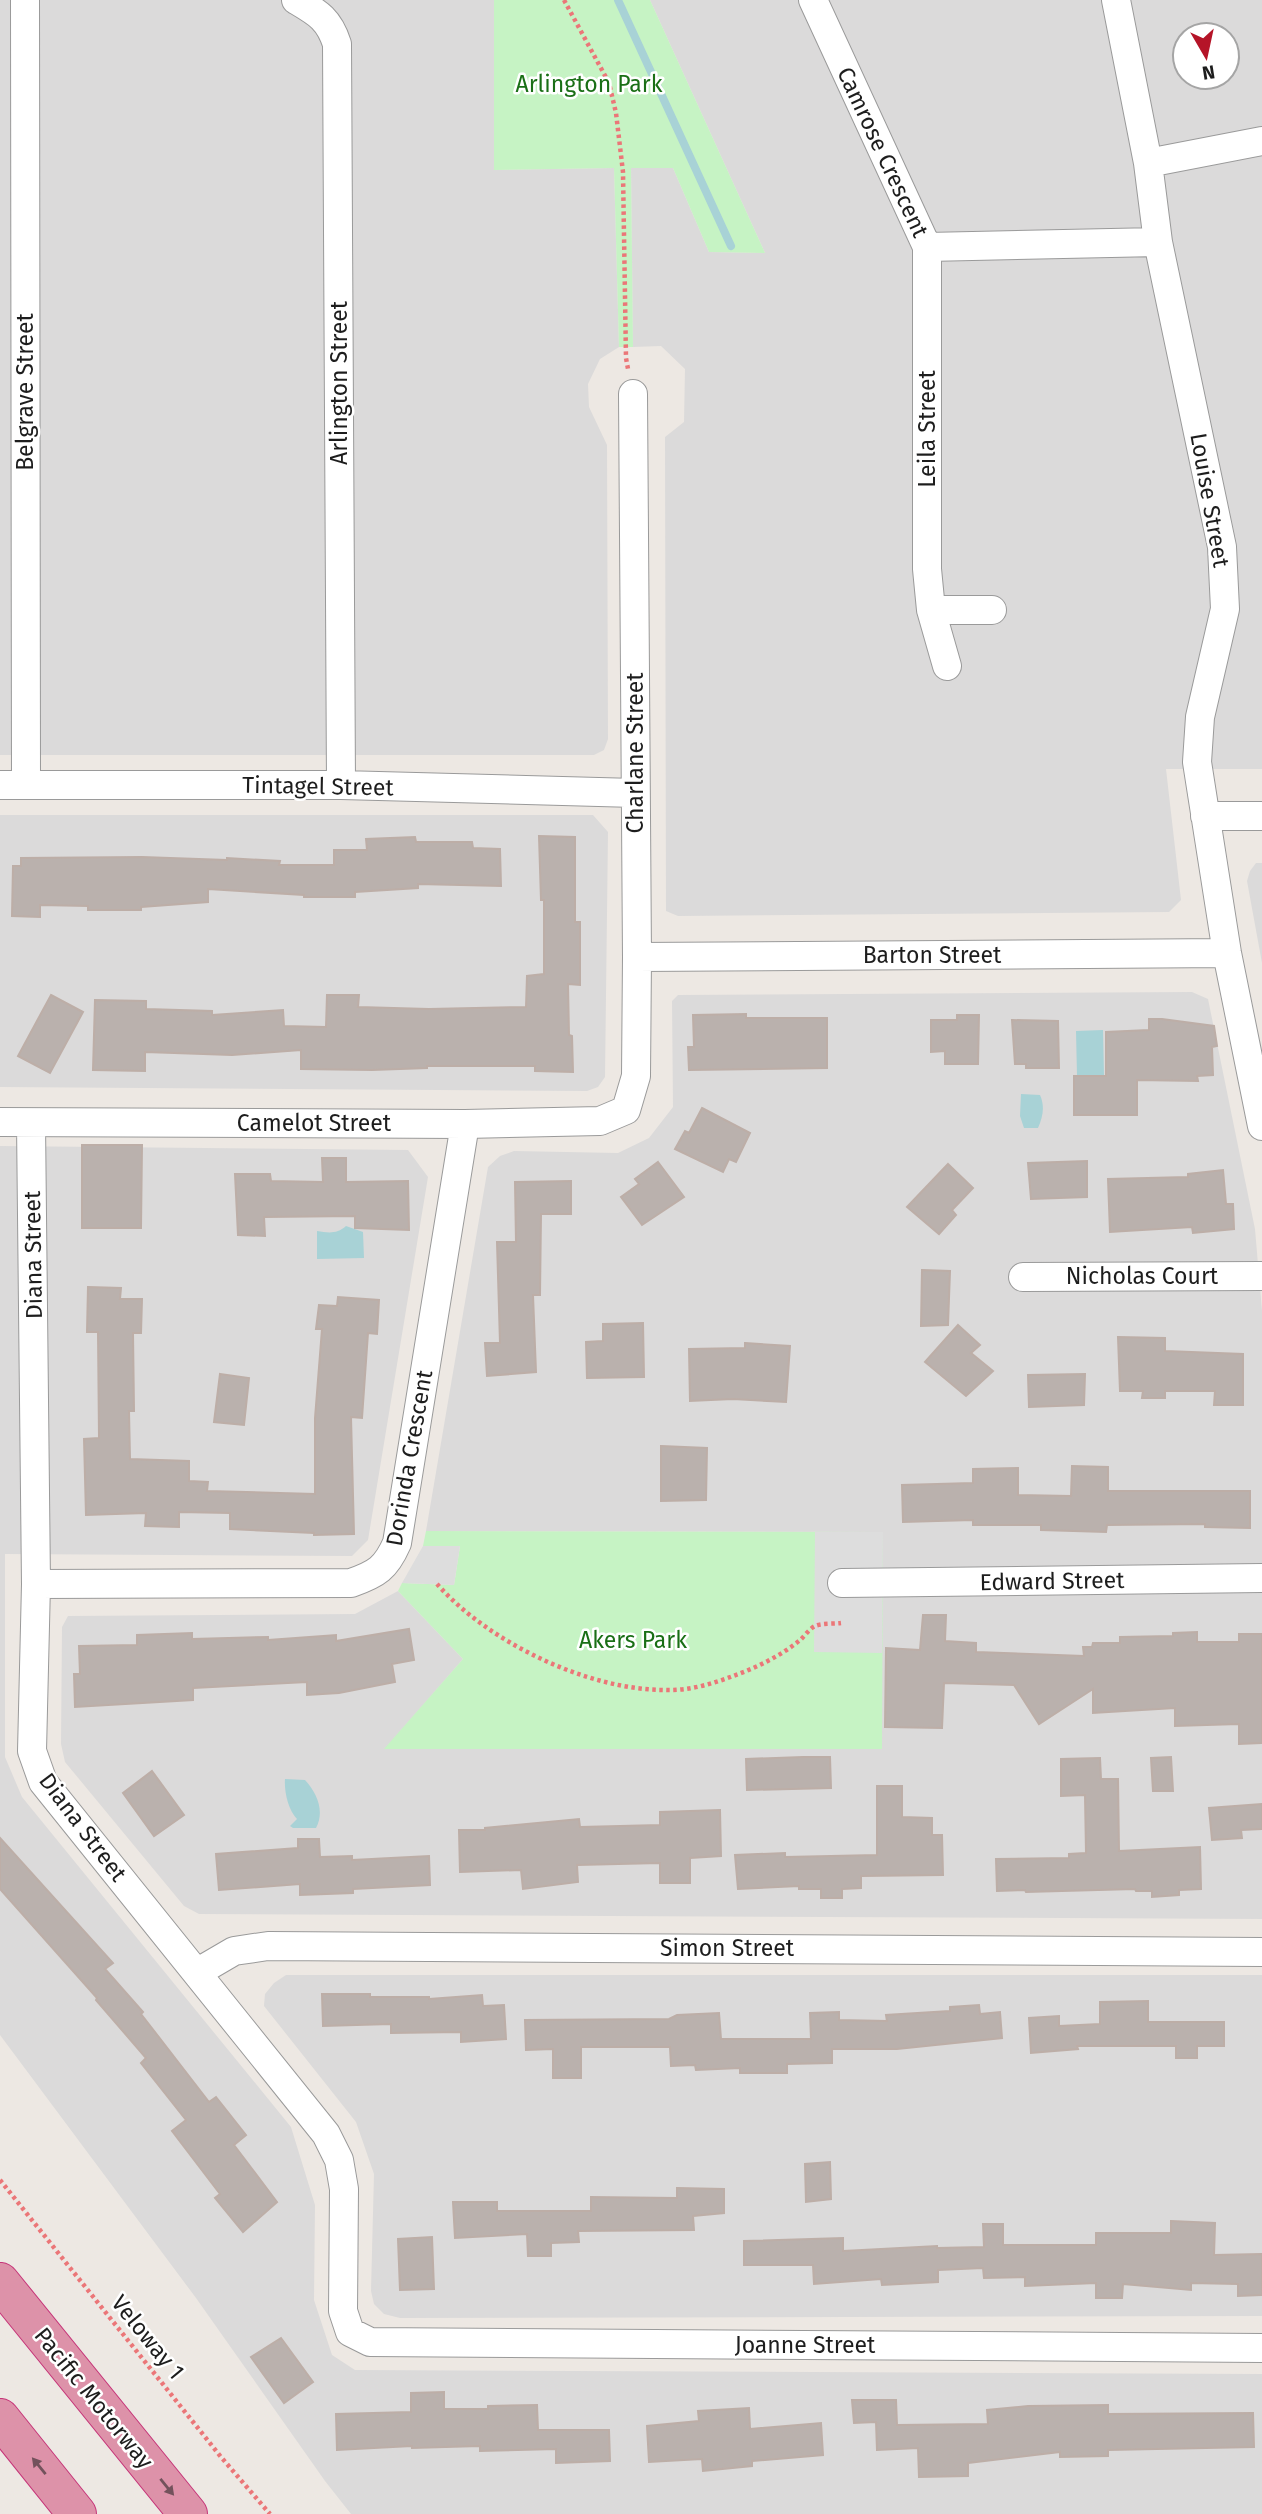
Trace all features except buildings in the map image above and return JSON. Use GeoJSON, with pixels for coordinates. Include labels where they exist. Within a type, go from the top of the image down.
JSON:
{"type":"FeatureCollection","features":[{"type":"Feature","properties":{"kind":"highway","name":"Pacific Motorway"},"geometry":{"type":"LineString","coordinates":[[0,2282],[188,2514]]}},
{"type":"Feature","properties":{"kind":"highway"},"geometry":{"type":"LineString","coordinates":[[0,2418],[77,2514]]}},
{"type":"Feature","properties":{"kind":"street","name":"Belgrave Street"},"geometry":{"type":"LineString","coordinates":[[13,785],[25,0]]}},
{"type":"Feature","properties":{"kind":"street","name":"Arlington Street"},"geometry":{"type":"LineString","coordinates":[[296,0],[331,25],[337,44],[341,785]]}},
{"type":"Feature","properties":{"kind":"street","name":"Camrose Crescent"},"geometry":{"type":"LineString","coordinates":[[813,0],[927,247],[1158,242]]}},
{"type":"Feature","properties":{"kind":"street","name":"Louise Street"},"geometry":{"type":"LineString","coordinates":[[1116,0],[1149,163],[1158,242],[1222,547],[1225,609],[1200,717],[1197,762],[1227,953],[1262,1126]]}},
{"type":"Feature","properties":{"kind":"street"},"geometry":{"type":"LineString","coordinates":[[1149,163],[1262,141]]}},
{"type":"Feature","properties":{"kind":"street","name":"Leila Street"},"geometry":{"type":"LineString","coordinates":[[927,247],[927,569],[931,610],[947,666]]}},
{"type":"Feature","properties":{"kind":"street","name":"Charlane Street"},"geometry":{"type":"LineString","coordinates":[[626,1110],[636,1076],[638,957],[633,394]]}},
{"type":"Feature","properties":{"kind":"street"},"geometry":{"type":"LineString","coordinates":[[931,610],[992,610]]}},
{"type":"Feature","properties":{"kind":"street","name":"Tintagel Street"},"geometry":{"type":"LineString","coordinates":[[13,785],[341,785],[635,793]]}},
{"type":"Feature","properties":{"kind":"street"},"geometry":{"type":"LineString","coordinates":[[1205,816],[1262,816]]}},
{"type":"Feature","properties":{"kind":"street","name":"Barton Street"},"geometry":{"type":"LineString","coordinates":[[638,957],[1227,953]]}},
{"type":"Feature","properties":{"kind":"street","name":"Camelot Street"},"geometry":{"type":"LineString","coordinates":[[0,1122],[465,1124],[600,1121],[626,1110]]}},
{"type":"Feature","properties":{"kind":"street","name":"Diana Street"},"geometry":{"type":"LineString","coordinates":[[31,1123],[36,1584],[33,1751],[43,1782],[326,2134],[339,2160],[344,2189],[343,2311],[350,2332]]}},
{"type":"Feature","properties":{"kind":"street","name":"Dorinda Crescent"},"geometry":{"type":"LineString","coordinates":[[36,1584],[351,1583],[374,1576],[390,1560],[397,1543],[465,1124]]}},
{"type":"Feature","properties":{"kind":"street","name":"Nicholas Court"},"geometry":{"type":"LineString","coordinates":[[1023,1277],[1262,1276]]}},
{"type":"Feature","properties":{"kind":"street","name":"Edward Street"},"geometry":{"type":"LineString","coordinates":[[842,1583],[1262,1578]]}},
{"type":"Feature","properties":{"kind":"street","name":"Simon Street"},"geometry":{"type":"LineString","coordinates":[[198,1972],[234,1951],[268,1946],[1262,1952]]}},
{"type":"Feature","properties":{"kind":"street","name":"Joanne Street"},"geometry":{"type":"LineString","coordinates":[[350,2332],[370,2342],[1262,2348]]}},
{"type":"Feature","properties":{"kind":"path"},"geometry":{"type":"LineString","coordinates":[[564,0],[609,83],[616,113],[623,172],[626,358],[633,394]]}},
{"type":"Feature","properties":{"kind":"path"},"geometry":{"type":"LineString","coordinates":[[436,1584],[456,1606],[488,1629],[565,1669],[600,1680],[664,1690],[691,1689],[733,1676],[767,1662],[800,1641],[814,1626],[841,1623]]}},
{"type":"Feature","properties":{"kind":"path","name":"Veloway 1"},"geometry":{"type":"LineString","coordinates":[[0,2180],[221,2457],[270,2514]]}},
{"type":"Feature","properties":{"kind":"shaded area"},"geometry":{"type":"Polygon","coordinates":[[[0,0],[494,0],[495,170],[614,168],[619,347],[600,359],[588,384],[589,407],[607,445],[608,739],[604,750],[594,755],[0,755],[0,0]]]}},
{"type":"Feature","properties":{"kind":"shaded area"},"geometry":{"type":"Polygon","coordinates":[[[650,0],[1262,0],[1262,769],[1166,769],[1181,900],[1169,912],[678,916],[666,911],[665,437],[684,422],[685,369],[661,346],[633,347],[631,168],[673,168],[709,252],[765,253],[650,0]]]}},
{"type":"Feature","properties":{"kind":"shaded area"},"geometry":{"type":"Polygon","coordinates":[[[0,815],[593,815],[608,832],[605,1077],[598,1087],[587,1091],[0,1087],[0,815]]]}},
{"type":"Feature","properties":{"kind":"shaded area"},"geometry":{"type":"Polygon","coordinates":[[[1256,863],[1262,863],[1262,963],[1247,881],[1256,863]]]}},
{"type":"Feature","properties":{"kind":"shaded area"},"geometry":{"type":"Polygon","coordinates":[[[1192,992],[1208,999],[1255,1229],[1262,1311],[1262,1919],[199,1914],[184,1906],[65,1762],[61,1744],[62,1627],[68,1616],[355,1614],[398,1591],[463,1659],[385,1749],[882,1532],[426,1531],[488,1167],[500,1156],[514,1151],[618,1153],[649,1138],[673,1107],[672,1001],[678,995],[1192,992]]]}},
{"type":"Feature","properties":{"kind":"shaded area"},"geometry":{"type":"Polygon","coordinates":[[[0,1146],[408,1150],[428,1177],[368,1540],[352,1556],[5,1554],[5,1757],[22,1797],[291,2127],[315,2205],[314,2300],[332,2355],[355,2370],[1262,2374],[1262,2514],[351,2514],[196,2298],[0,2035],[0,1146]]]}},
{"type":"Feature","properties":{"kind":"shaded area"},"geometry":{"type":"Polygon","coordinates":[[[815,1532],[883,1532],[882,1653],[814,1652],[815,1532]]]}},
{"type":"Feature","properties":{"kind":"shaded area"},"geometry":{"type":"Polygon","coordinates":[[[423,1546],[460,1546],[454,1585],[402,1583],[423,1546]]]}},
{"type":"Feature","properties":{"kind":"shaded area"},"geometry":{"type":"Polygon","coordinates":[[[286,1975],[1262,1975],[1262,2316],[400,2318],[384,2314],[374,2304],[371,2291],[374,2174],[356,2122],[264,2006],[265,1994],[274,1983],[286,1975]]]}},
{"type":"Feature","properties":{"kind":"green space","name":"Arlington Park"},"geometry":{"type":"Polygon","coordinates":[[[494,0],[650,0],[765,253],[709,252],[673,168],[631,168],[633,347],[619,347],[614,168],[494,170],[494,0]]]}},
{"type":"Feature","properties":{"kind":"green space","name":"Akers Park"},"geometry":{"type":"Polygon","coordinates":[[[426,1531],[883,1532],[882,1749],[384,1749],[463,1659],[398,1591],[402,1583],[454,1585],[460,1546],[423,1546],[426,1531]]]}},
{"type":"Feature","properties":{"kind":"water"},"geometry":{"type":"Polygon","coordinates":[[[1103,1030],[1104,1076],[1077,1076],[1076,1031],[1103,1030]]]}},
{"type":"Feature","properties":{"kind":"water"},"geometry":{"type":"Polygon","coordinates":[[[1021,1094],[1040,1095],[1043,1112],[1038,1128],[1024,1128],[1020,1116],[1021,1094]]]}},
{"type":"Feature","properties":{"kind":"water"},"geometry":{"type":"Polygon","coordinates":[[[346,1226],[363,1232],[364,1258],[317,1259],[317,1231],[333,1232],[346,1226]]]}},
{"type":"Feature","properties":{"kind":"water"},"geometry":{"type":"Polygon","coordinates":[[[285,1779],[305,1780],[313,1791],[320,1809],[316,1828],[290,1826],[297,1819],[287,1800],[285,1779]]]}},
{"type":"Feature","properties":{"kind":"waterway"},"geometry":{"type":"LineString","coordinates":[[618,0],[731,246]]}}]}
